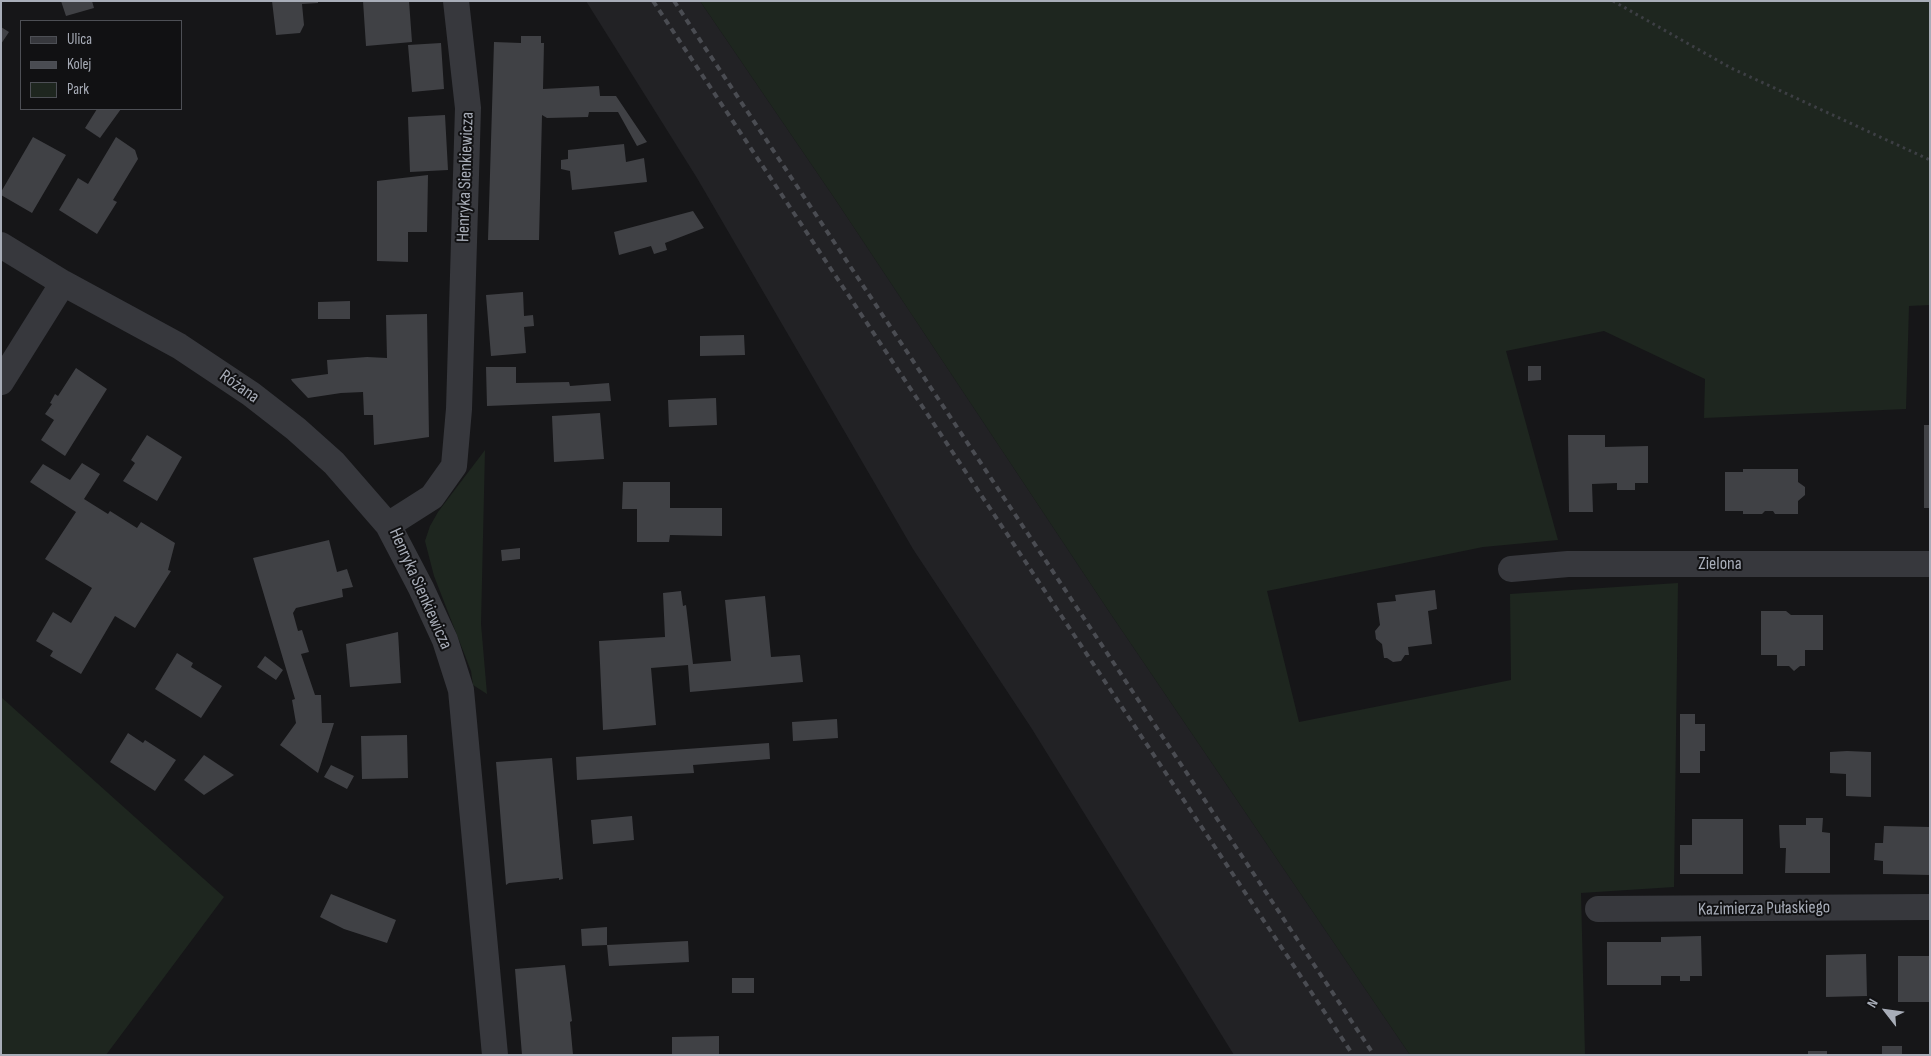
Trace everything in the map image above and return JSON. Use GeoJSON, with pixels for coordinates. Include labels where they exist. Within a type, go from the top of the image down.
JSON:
{"type":"FeatureCollection","features":[{"type":"Feature","properties":{"kind":"street","name":"Henryka Sienkiewicza"},"geometry":{"type":"LineString","coordinates":[[456,1],[468,108],[459,409],[454,466],[432,497],[388,524],[421,588],[444,640],[461,690],[495,1055]]}},
{"type":"Feature","properties":{"kind":"street","name":"Różana"},"geometry":{"type":"LineString","coordinates":[[1,246],[63,283],[179,346],[251,394],[296,429],[334,463],[388,524]]}},
{"type":"Feature","properties":{"kind":"street"},"geometry":{"type":"LineString","coordinates":[[1,382],[63,283]]}},
{"type":"Feature","properties":{"kind":"street","name":"Zielona"},"geometry":{"type":"LineString","coordinates":[[1512,569],[1568,564],[1930,564]]}},
{"type":"Feature","properties":{"kind":"street","name":"Kazimierza Pułaskiego"},"geometry":{"type":"LineString","coordinates":[[1598,909],[1930,907]]}},
{"type":"Feature","properties":{"kind":"path"},"geometry":{"type":"LineString","coordinates":[[1613,1],[1731,68],[1930,160]]}},
{"type":"Feature","properties":{"kind":"shaded area"},"geometry":{"type":"Polygon","coordinates":[[[586,1],[700,1],[835,199],[1108,610],[1410,1055],[1234,1055],[1032,729],[913,549],[697,178],[586,1]]]}},
{"type":"Feature","properties":{"kind":"green space"},"geometry":{"type":"Polygon","coordinates":[[[700,1],[1930,1],[1930,305],[1909,306],[1906,409],[1704,418],[1705,379],[1604,331],[1506,351],[1558,540],[1483,547],[1267,591],[1299,722],[1511,680],[1510,594],[1678,583],[1674,887],[1581,893],[1585,1055],[1410,1055],[1108,610],[835,199],[700,1]]]}},
{"type":"Feature","properties":{"kind":"green space"},"geometry":{"type":"Polygon","coordinates":[[[485,450],[481,624],[487,694],[473,685],[471,671],[434,576],[425,541],[430,526],[438,512],[485,450]]]}},
{"type":"Feature","properties":{"kind":"green space"},"geometry":{"type":"Polygon","coordinates":[[[1,697],[224,897],[106,1055],[1,1055],[1,697]]]}},
{"type":"Feature","properties":{"kind":"building"},"geometry":{"type":"Polygon","coordinates":[[[61,1],[92,1],[94,8],[66,16],[61,1]]]}},
{"type":"Feature","properties":{"kind":"building"},"geometry":{"type":"Polygon","coordinates":[[[272,1],[318,1],[318,3],[302,4],[304,25],[300,33],[276,35],[272,1]]]}},
{"type":"Feature","properties":{"kind":"building"},"geometry":{"type":"Polygon","coordinates":[[[363,1],[409,1],[412,42],[366,46],[363,1]]]}},
{"type":"Feature","properties":{"kind":"building"},"geometry":{"type":"Polygon","coordinates":[[[1,27],[9,32],[1,44],[1,27]]]}},
{"type":"Feature","properties":{"kind":"building"},"geometry":{"type":"Polygon","coordinates":[[[521,36],[541,36],[541,43],[544,43],[543,89],[599,86],[600,96],[616,96],[647,142],[637,146],[618,112],[589,112],[588,117],[547,118],[542,115],[539,240],[488,240],[494,42],[521,43],[521,36]]]}},
{"type":"Feature","properties":{"kind":"building"},"geometry":{"type":"Polygon","coordinates":[[[441,43],[444,89],[412,92],[408,45],[441,43]]]}},
{"type":"Feature","properties":{"kind":"building"},"geometry":{"type":"Polygon","coordinates":[[[96,110],[120,110],[100,138],[85,128],[96,110]]]}},
{"type":"Feature","properties":{"kind":"building"},"geometry":{"type":"Polygon","coordinates":[[[445,115],[448,170],[410,172],[408,117],[445,115]]]}},
{"type":"Feature","properties":{"kind":"building"},"geometry":{"type":"Polygon","coordinates":[[[33,137],[66,155],[32,213],[1,195],[1,192],[33,137]]]}},
{"type":"Feature","properties":{"kind":"building"},"geometry":{"type":"Polygon","coordinates":[[[116,137],[135,150],[138,159],[113,200],[117,202],[97,234],[59,210],[78,178],[88,184],[116,137]]]}},
{"type":"Feature","properties":{"kind":"building"},"geometry":{"type":"Polygon","coordinates":[[[624,144],[626,162],[644,158],[647,182],[572,190],[570,171],[561,169],[561,160],[568,159],[568,150],[624,144]]]}},
{"type":"Feature","properties":{"kind":"building"},"geometry":{"type":"Polygon","coordinates":[[[428,175],[427,232],[408,232],[408,262],[377,261],[377,181],[428,175]]]}},
{"type":"Feature","properties":{"kind":"building"},"geometry":{"type":"Polygon","coordinates":[[[693,211],[704,228],[665,243],[667,250],[654,254],[651,246],[619,255],[614,232],[693,211]]]}},
{"type":"Feature","properties":{"kind":"building"},"geometry":{"type":"Polygon","coordinates":[[[523,292],[524,316],[533,315],[534,326],[524,327],[526,353],[491,356],[486,295],[523,292]]]}},
{"type":"Feature","properties":{"kind":"building"},"geometry":{"type":"Polygon","coordinates":[[[350,301],[350,319],[318,319],[318,302],[350,301]]]}},
{"type":"Feature","properties":{"kind":"building"},"geometry":{"type":"Polygon","coordinates":[[[427,314],[429,437],[374,445],[373,415],[364,415],[363,392],[308,398],[291,379],[328,374],[327,360],[367,357],[387,358],[386,315],[427,314]]]}},
{"type":"Feature","properties":{"kind":"building"},"geometry":{"type":"Polygon","coordinates":[[[744,335],[745,355],[700,356],[700,336],[744,335]]]}},
{"type":"Feature","properties":{"kind":"building"},"geometry":{"type":"Polygon","coordinates":[[[1528,366],[1541,366],[1541,380],[1528,381],[1528,366]]]}},
{"type":"Feature","properties":{"kind":"building"},"geometry":{"type":"Polygon","coordinates":[[[486,367],[516,367],[516,383],[569,382],[570,386],[609,383],[611,401],[487,406],[486,367]]]}},
{"type":"Feature","properties":{"kind":"building"},"geometry":{"type":"Polygon","coordinates":[[[76,368],[107,389],[65,456],[41,440],[54,420],[45,414],[52,404],[50,403],[55,394],[58,396],[76,368]]]}},
{"type":"Feature","properties":{"kind":"building"},"geometry":{"type":"Polygon","coordinates":[[[716,398],[717,425],[669,427],[668,400],[716,398]]]}},
{"type":"Feature","properties":{"kind":"building"},"geometry":{"type":"Polygon","coordinates":[[[600,413],[604,459],[554,462],[552,416],[600,413]]]}},
{"type":"Feature","properties":{"kind":"building"},"geometry":{"type":"Polygon","coordinates":[[[1924,425],[1930,425],[1930,508],[1924,508],[1924,425]]]}},
{"type":"Feature","properties":{"kind":"building"},"geometry":{"type":"Polygon","coordinates":[[[147,435],[182,457],[157,501],[123,481],[135,463],[131,460],[147,435]]]}},
{"type":"Feature","properties":{"kind":"building"},"geometry":{"type":"Polygon","coordinates":[[[1568,435],[1605,435],[1605,447],[1648,446],[1648,483],[1635,483],[1635,490],[1617,490],[1617,483],[1592,484],[1593,512],[1569,512],[1568,435]]]}},
{"type":"Feature","properties":{"kind":"building"},"geometry":{"type":"Polygon","coordinates":[[[82,463],[100,474],[84,499],[108,514],[110,511],[137,528],[141,522],[175,543],[168,570],[171,571],[135,628],[115,616],[81,674],[50,656],[53,651],[36,641],[53,612],[71,623],[92,588],[45,559],[76,512],[30,482],[43,464],[70,480],[82,463]]]}},
{"type":"Feature","properties":{"kind":"building"},"geometry":{"type":"Polygon","coordinates":[[[1743,469],[1798,469],[1798,482],[1805,487],[1805,495],[1798,501],[1798,514],[1775,514],[1773,511],[1765,511],[1762,514],[1743,514],[1743,511],[1725,511],[1725,472],[1743,472],[1743,469]]]}},
{"type":"Feature","properties":{"kind":"building"},"geometry":{"type":"Polygon","coordinates":[[[623,482],[670,482],[670,508],[722,508],[722,536],[670,535],[669,542],[637,542],[637,509],[622,509],[623,482]]]}},
{"type":"Feature","properties":{"kind":"building"},"geometry":{"type":"Polygon","coordinates":[[[329,540],[337,572],[347,569],[353,587],[342,589],[343,597],[296,608],[293,613],[298,631],[302,630],[309,652],[301,654],[315,695],[321,695],[322,723],[334,723],[318,773],[280,745],[296,723],[292,700],[295,699],[253,558],[329,540]]]}},
{"type":"Feature","properties":{"kind":"building"},"geometry":{"type":"Polygon","coordinates":[[[520,548],[520,559],[502,561],[501,550],[520,548]]]}},
{"type":"Feature","properties":{"kind":"building"},"geometry":{"type":"Polygon","coordinates":[[[1435,590],[1437,609],[1428,611],[1432,644],[1408,647],[1409,655],[1405,655],[1401,661],[1393,662],[1384,658],[1382,644],[1376,639],[1375,631],[1380,625],[1377,603],[1396,601],[1395,595],[1435,590]]]}},
{"type":"Feature","properties":{"kind":"building"},"geometry":{"type":"Polygon","coordinates":[[[681,591],[683,606],[686,605],[693,664],[731,661],[725,600],[765,596],[771,657],[800,655],[803,682],[690,692],[688,665],[651,668],[656,725],[603,730],[599,641],[665,637],[663,593],[681,591]]]}},
{"type":"Feature","properties":{"kind":"building"},"geometry":{"type":"Polygon","coordinates":[[[1761,611],[1786,611],[1791,615],[1823,615],[1823,650],[1805,650],[1805,666],[1800,666],[1794,671],[1789,666],[1777,666],[1777,655],[1761,655],[1761,611]]]}},
{"type":"Feature","properties":{"kind":"building"},"geometry":{"type":"Polygon","coordinates":[[[398,632],[401,683],[350,687],[346,644],[398,632]]]}},
{"type":"Feature","properties":{"kind":"building"},"geometry":{"type":"Polygon","coordinates":[[[177,653],[193,663],[191,667],[222,686],[201,718],[155,689],[177,653]]]}},
{"type":"Feature","properties":{"kind":"building"},"geometry":{"type":"Polygon","coordinates":[[[265,656],[283,670],[276,680],[257,667],[265,656]]]}},
{"type":"Feature","properties":{"kind":"building"},"geometry":{"type":"Polygon","coordinates":[[[1680,714],[1695,714],[1695,724],[1705,724],[1705,751],[1700,751],[1700,773],[1680,773],[1680,714]]]}},
{"type":"Feature","properties":{"kind":"building"},"geometry":{"type":"Polygon","coordinates":[[[837,719],[838,738],[793,741],[792,722],[837,719]]]}},
{"type":"Feature","properties":{"kind":"building"},"geometry":{"type":"Polygon","coordinates":[[[128,733],[143,743],[145,740],[176,760],[155,791],[110,762],[128,733]]]}},
{"type":"Feature","properties":{"kind":"building"},"geometry":{"type":"Polygon","coordinates":[[[407,735],[408,778],[362,779],[361,736],[407,735]]]}},
{"type":"Feature","properties":{"kind":"building"},"geometry":{"type":"Polygon","coordinates":[[[769,743],[770,759],[693,765],[694,773],[577,780],[576,757],[769,743]]]}},
{"type":"Feature","properties":{"kind":"building"},"geometry":{"type":"Polygon","coordinates":[[[1830,752],[1871,752],[1871,797],[1846,796],[1846,774],[1830,773],[1830,752]]]}},
{"type":"Feature","properties":{"kind":"building"},"geometry":{"type":"Polygon","coordinates":[[[204,755],[234,775],[204,795],[184,780],[204,755]]]}},
{"type":"Feature","properties":{"kind":"building"},"geometry":{"type":"Polygon","coordinates":[[[552,758],[563,879],[509,883],[506,885],[496,762],[552,758]]]}},
{"type":"Feature","properties":{"kind":"building"},"geometry":{"type":"Polygon","coordinates":[[[331,765],[354,776],[347,789],[324,777],[331,765]]]}},
{"type":"Feature","properties":{"kind":"building"},"geometry":{"type":"Polygon","coordinates":[[[632,816],[634,840],[593,844],[591,820],[632,816]]]}},
{"type":"Feature","properties":{"kind":"building"},"geometry":{"type":"Polygon","coordinates":[[[1806,818],[1823,818],[1822,832],[1830,833],[1830,873],[1785,873],[1786,848],[1780,848],[1779,825],[1806,825],[1806,818]]]}},
{"type":"Feature","properties":{"kind":"building"},"geometry":{"type":"Polygon","coordinates":[[[1692,819],[1743,819],[1743,874],[1680,874],[1680,845],[1692,845],[1692,819]]]}},
{"type":"Feature","properties":{"kind":"building"},"geometry":{"type":"Polygon","coordinates":[[[1884,826],[1930,827],[1930,875],[1883,874],[1883,861],[1874,860],[1875,843],[1883,843],[1884,826]]]}},
{"type":"Feature","properties":{"kind":"building"},"geometry":{"type":"Polygon","coordinates":[[[331,894],[396,920],[387,943],[344,929],[320,917],[331,894]]]}},
{"type":"Feature","properties":{"kind":"building"},"geometry":{"type":"Polygon","coordinates":[[[607,927],[607,945],[582,946],[581,929],[607,927]]]}},
{"type":"Feature","properties":{"kind":"building"},"geometry":{"type":"Polygon","coordinates":[[[1701,936],[1702,976],[1690,976],[1690,981],[1680,981],[1680,976],[1661,976],[1661,985],[1607,985],[1607,942],[1661,942],[1661,937],[1701,936]]]}},
{"type":"Feature","properties":{"kind":"building"},"geometry":{"type":"Polygon","coordinates":[[[688,941],[689,962],[609,966],[607,945],[688,941]]]}},
{"type":"Feature","properties":{"kind":"building"},"geometry":{"type":"Polygon","coordinates":[[[1866,954],[1867,996],[1826,997],[1826,955],[1866,954]]]}},
{"type":"Feature","properties":{"kind":"building"},"geometry":{"type":"Polygon","coordinates":[[[1898,956],[1930,956],[1930,1002],[1898,1002],[1898,956]]]}},
{"type":"Feature","properties":{"kind":"building"},"geometry":{"type":"Polygon","coordinates":[[[565,965],[572,1021],[570,1022],[573,1055],[522,1055],[515,969],[565,965]]]}},
{"type":"Feature","properties":{"kind":"building"},"geometry":{"type":"Polygon","coordinates":[[[732,978],[754,978],[754,993],[732,993],[732,978]]]}},
{"type":"Feature","properties":{"kind":"building"},"geometry":{"type":"Polygon","coordinates":[[[719,1036],[719,1055],[672,1055],[672,1037],[719,1036]]]}},
{"type":"Feature","properties":{"kind":"building"},"geometry":{"type":"Polygon","coordinates":[[[1882,1046],[1902,1046],[1902,1055],[1882,1055],[1882,1046]]]}},
{"type":"Feature","properties":{"kind":"building"},"geometry":{"type":"Polygon","coordinates":[[[1808,1051],[1827,1051],[1827,1055],[1808,1055],[1808,1051]]]}},
{"type":"Feature","properties":{"kind":"railway"},"geometry":{"type":"LineString","coordinates":[[653,1],[1353,1055]]}},
{"type":"Feature","properties":{"kind":"railway"},"geometry":{"type":"LineString","coordinates":[[674,1],[1374,1055]]}}]}
